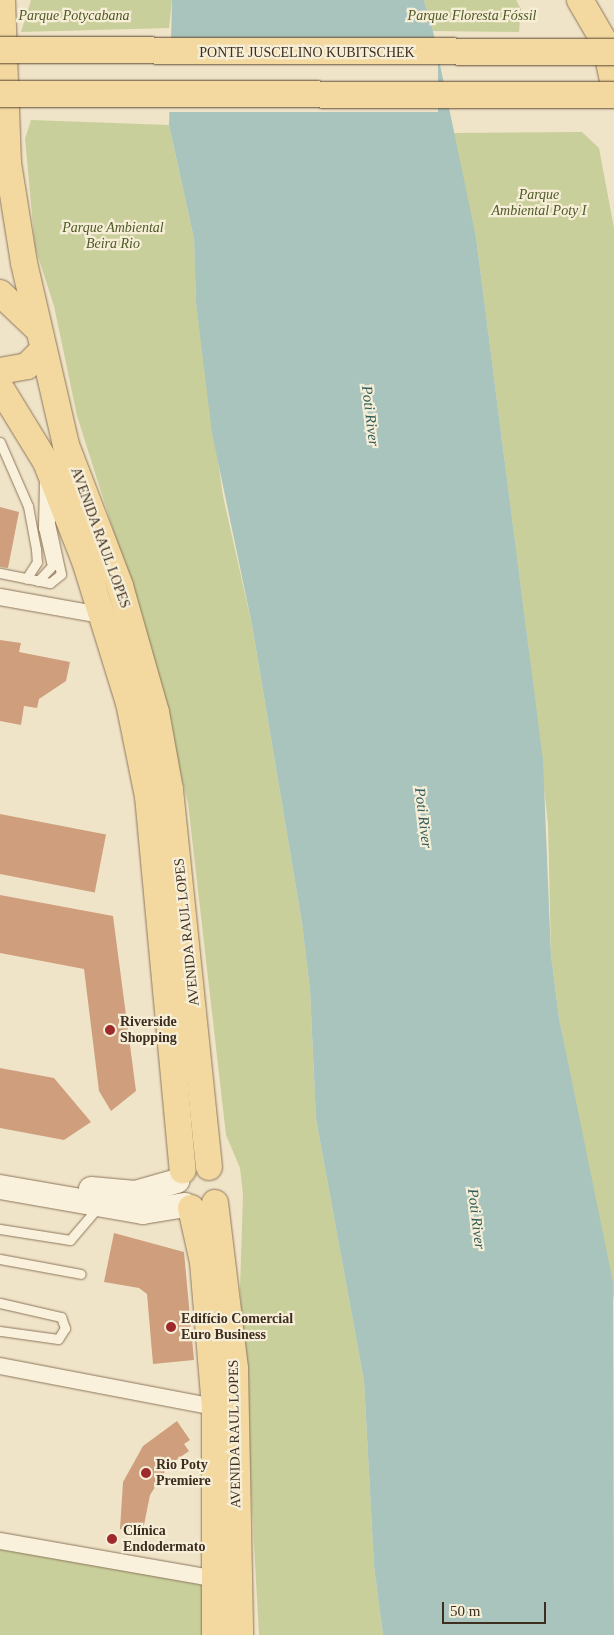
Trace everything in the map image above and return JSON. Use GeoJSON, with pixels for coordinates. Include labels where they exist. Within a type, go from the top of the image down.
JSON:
{"type":"FeatureCollection","features":[{"type":"Feature","properties":{"kind":"main road","name":"AVENIDA RAUL LOPES"},"geometry":{"type":"LineString","coordinates":[[2,0],[10,173],[41,340],[66,446],[120,586],[156,712],[181,867],[209,1167]]}},
{"type":"Feature","properties":{"kind":"main road"},"geometry":{"type":"LineString","coordinates":[[580,0],[611,41],[614,85]]}},
{"type":"Feature","properties":{"kind":"main road","name":"PONTE JUSCELINO KUBITSCHEK"},"geometry":{"type":"LineString","coordinates":[[0,50],[611,41]]}},
{"type":"Feature","properties":{"kind":"main road","name":"PONTE JUSCELINO KUBITSCHEK"},"geometry":{"type":"LineString","coordinates":[[0,66],[614,69]]}},
{"type":"Feature","properties":{"kind":"main road"},"geometry":{"type":"LineString","coordinates":[[0,94],[614,95]]}},
{"type":"Feature","properties":{"kind":"main road"},"geometry":{"type":"LineString","coordinates":[[0,293],[41,340],[27,366],[0,371]]}},
{"type":"Feature","properties":{"kind":"main road","name":"AVENIDA RAUL LOPES"},"geometry":{"type":"LineString","coordinates":[[0,387],[48,470],[101,615],[129,703],[148,796],[190,1194],[203,1262],[214,1407],[213,1578],[215,1635]]}},
{"type":"Feature","properties":{"kind":"main road"},"geometry":{"type":"LineString","coordinates":[[0,1187],[99,1206],[143,1212],[221,1184],[209,1167],[191,1166],[190,1194]]}},
{"type":"Feature","properties":{"kind":"main road"},"geometry":{"type":"LineString","coordinates":[[0,1172],[104,1192],[190,1194]]}},
{"type":"Feature","properties":{"kind":"main road","name":"AVENIDA RAUL LOPES"},"geometry":{"type":"LineString","coordinates":[[190,1194],[235,1368],[240,1635]]}},
{"type":"Feature","properties":{"kind":"street"},"geometry":{"type":"LineString","coordinates":[[0,597],[101,615]]}},
{"type":"Feature","properties":{"kind":"street"},"geometry":{"type":"LineString","coordinates":[[0,1366],[214,1407]]}},
{"type":"Feature","properties":{"kind":"street"},"geometry":{"type":"LineString","coordinates":[[0,1541],[213,1578]]}},
{"type":"Feature","properties":{"kind":"lane"},"geometry":{"type":"LineString","coordinates":[[0,442],[28,506],[36,549],[36,566],[26,579]]}},
{"type":"Feature","properties":{"kind":"lane"},"geometry":{"type":"LineString","coordinates":[[38,581],[52,566],[42,516],[48,470]]}},
{"type":"Feature","properties":{"kind":"lane"},"geometry":{"type":"LineString","coordinates":[[0,573],[38,581],[55,581],[62,569],[50,523],[48,470]]}},
{"type":"Feature","properties":{"kind":"lane"},"geometry":{"type":"LineString","coordinates":[[0,1230],[70,1240],[99,1206]]}},
{"type":"Feature","properties":{"kind":"lane"},"geometry":{"type":"LineString","coordinates":[[0,1259],[81,1274]]}},
{"type":"Feature","properties":{"kind":"lane"},"geometry":{"type":"LineString","coordinates":[[0,1302],[61,1317],[65,1322],[58,1339],[0,1331]]}},
{"type":"Feature","properties":{"kind":"green space","name":"Parque Potycabana"},"geometry":{"type":"Polygon","coordinates":[[[31,0],[172,0],[169,28],[21,32],[31,0]]]}},
{"type":"Feature","properties":{"kind":"green space","name":"Parque Floresta Fóssil"},"geometry":{"type":"Polygon","coordinates":[[[424,0],[516,0],[521,9],[519,32],[433,31],[424,0]]]}},
{"type":"Feature","properties":{"kind":"green space","name":"Parque Ambiental Beira Rio"},"geometry":{"type":"Polygon","coordinates":[[[31,120],[169,125],[194,239],[196,303],[223,496],[252,625],[302,923],[310,990],[316,1119],[364,1381],[374,1566],[383,1635],[259,1635],[240,1289],[243,1195],[240,1168],[226,1135],[188,803],[131,586],[77,416],[54,306],[35,247],[25,139],[31,120]]]}},
{"type":"Feature","properties":{"kind":"green space","name":"Parque Ambiental Poty I"},"geometry":{"type":"Polygon","coordinates":[[[582,132],[599,148],[614,228],[614,1300],[559,1018],[551,955],[548,824],[527,636],[476,237],[452,133],[582,132]]]}},
{"type":"Feature","properties":{"kind":"green space"},"geometry":{"type":"Polygon","coordinates":[[[0,1546],[202,1585],[203,1635],[0,1635],[0,1546]]]}},
{"type":"Feature","properties":{"kind":"water","name":"Poti River"},"geometry":{"type":"Polygon","coordinates":[[[172,0],[424,0],[433,31],[476,237],[543,760],[551,955],[559,1018],[613,1282],[614,1635],[383,1635],[374,1566],[364,1381],[316,1119],[310,990],[302,923],[252,625],[212,433],[196,303],[194,239],[169,125],[172,0]]]}},
{"type":"Feature","properties":{"kind":"pier"},"geometry":{"type":"Polygon","coordinates":[[[167,41],[438,41],[438,112],[167,112],[167,41]]]}},
{"type":"Feature","properties":{"kind":"building"},"geometry":{"type":"Polygon","coordinates":[[[0,507],[19,512],[8,568],[0,567],[0,507]]]}},
{"type":"Feature","properties":{"kind":"building"},"geometry":{"type":"Polygon","coordinates":[[[0,640],[21,643],[19,652],[70,662],[66,681],[39,699],[37,708],[24,706],[21,725],[0,721],[0,640]]]}},
{"type":"Feature","properties":{"kind":"building"},"geometry":{"type":"Polygon","coordinates":[[[0,814],[106,835],[95,893],[0,874],[0,814]]]}},
{"type":"Feature","properties":{"kind":"building","name":"Riverside Shopping"},"geometry":{"type":"Polygon","coordinates":[[[0,895],[113,916],[136,1091],[111,1111],[99,1091],[84,969],[0,953],[0,895]]]}},
{"type":"Feature","properties":{"kind":"building"},"geometry":{"type":"Polygon","coordinates":[[[0,1068],[54,1078],[91,1122],[64,1140],[0,1128],[0,1068]]]}},
{"type":"Feature","properties":{"kind":"building","name":"Edifício Comercial Euro Business"},"geometry":{"type":"Polygon","coordinates":[[[114,1233],[184,1252],[194,1360],[153,1364],[147,1294],[139,1288],[104,1282],[114,1233]]]}},
{"type":"Feature","properties":{"kind":"building","name":"Rio Poty Premiere"},"geometry":{"type":"Polygon","coordinates":[[[177,1421],[190,1440],[184,1444],[189,1451],[169,1465],[150,1495],[143,1530],[120,1529],[123,1482],[143,1446],[177,1421]]]}},
{"type":"Feature","properties":{"kind":"place","name":"Riverside Shopping"},"geometry":{"type":"Point","coordinates":[110,1030]}},
{"type":"Feature","properties":{"kind":"place","name":"Edifício Comercial Euro Business"},"geometry":{"type":"Point","coordinates":[171,1327]}},
{"type":"Feature","properties":{"kind":"place","name":"Rio Poty Premiere"},"geometry":{"type":"Point","coordinates":[146,1473]}},
{"type":"Feature","properties":{"kind":"place","name":"Clínica Endodermato"},"geometry":{"type":"Point","coordinates":[112,1539]}}]}
